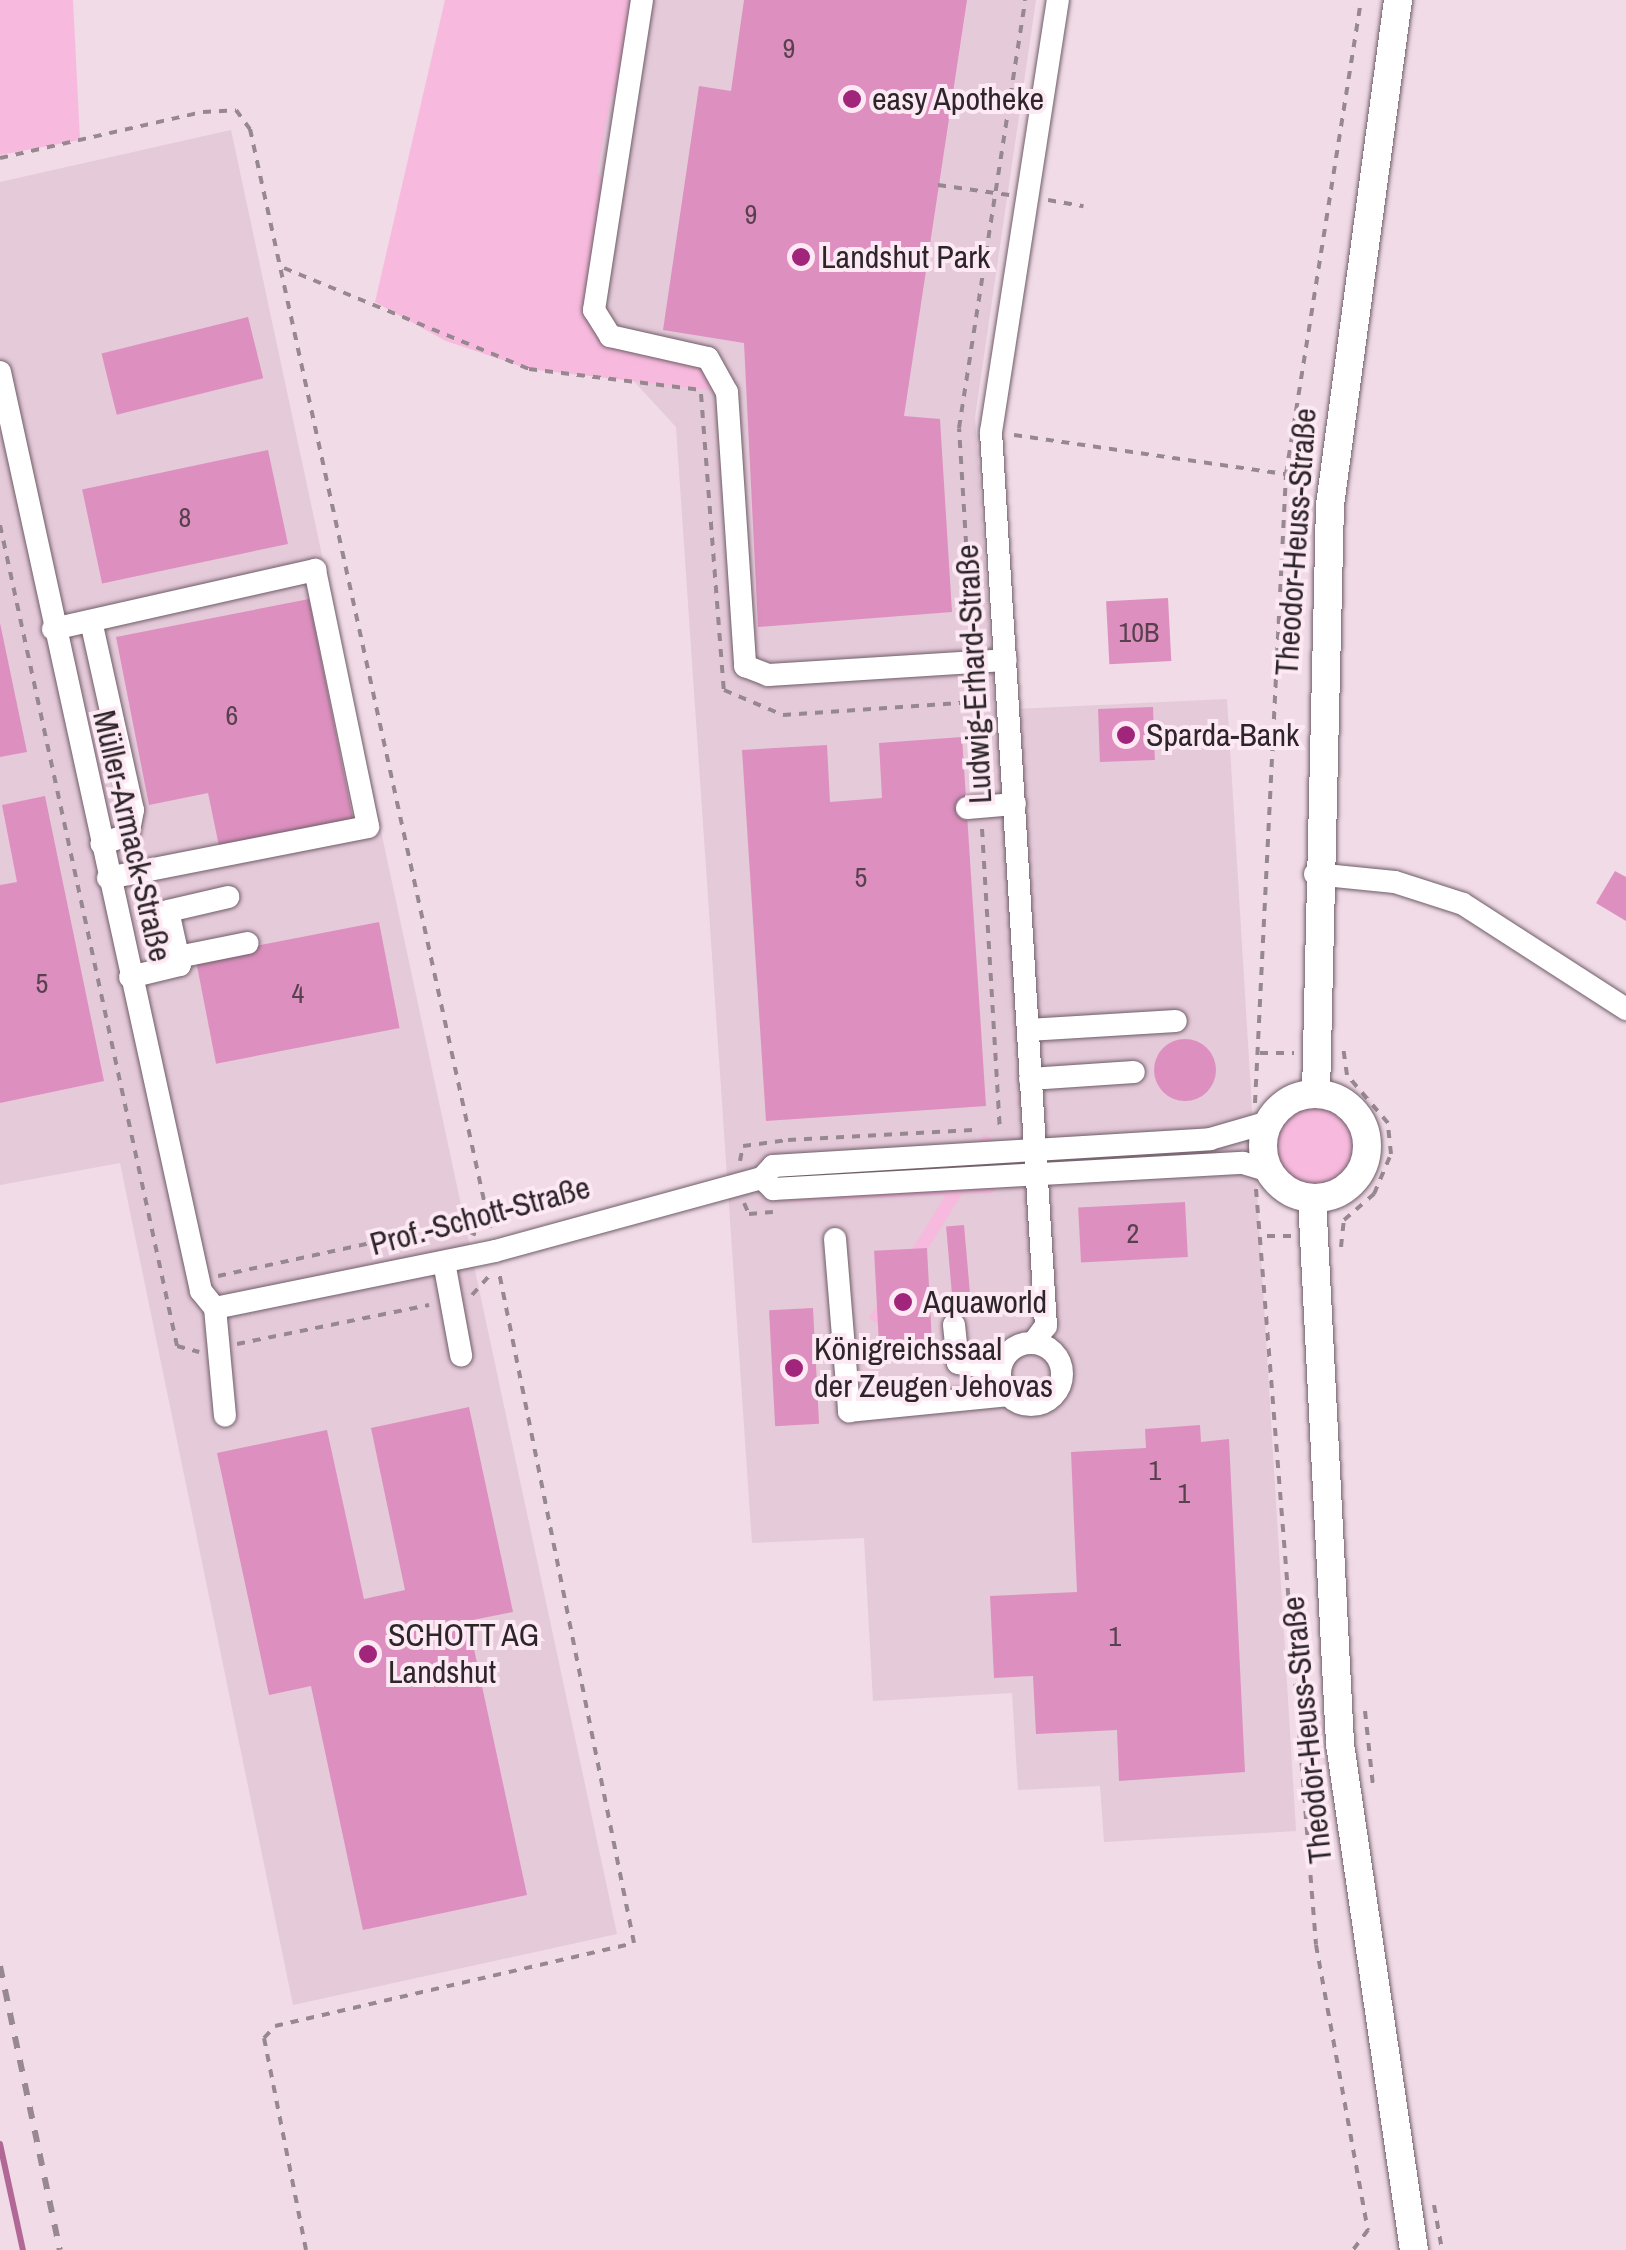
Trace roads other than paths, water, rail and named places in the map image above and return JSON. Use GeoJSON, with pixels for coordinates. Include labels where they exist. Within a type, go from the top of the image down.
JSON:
{"type":"FeatureCollection","features":[{"type":"Feature","properties":{"kind":"main road","name":"Theodor-Heuss-Straße"},"geometry":{"type":"LineString","coordinates":[[1316,1094],[1316,874],[1330,505],[1398,0]]}},
{"type":"Feature","properties":{"kind":"main road"},"geometry":{"type":"LineString","coordinates":[[1316,1094],[1357,1114],[1368,1148],[1355,1180],[1312,1198],[1270,1171],[1269,1122],[1288,1101],[1316,1094]]}},
{"type":"Feature","properties":{"kind":"main road","name":"Theodor-Heuss-Straße"},"geometry":{"type":"LineString","coordinates":[[1312,1198],[1340,1744],[1414,2250]]}},
{"type":"Feature","properties":{"kind":"street"},"geometry":{"type":"LineString","coordinates":[[642,0],[595,319],[610,336],[708,358],[727,392],[738,652],[744,666],[768,675],[1006,660]]}},
{"type":"Feature","properties":{"kind":"street","name":"Ludwig-Erhard-Straße"},"geometry":{"type":"LineString","coordinates":[[1033,1343],[1046,1326],[992,432],[1058,0]]}},
{"type":"Feature","properties":{"kind":"street","name":"Müller-Armack-Straße"},"geometry":{"type":"LineString","coordinates":[[0,372],[53,630],[201,1291],[215,1308]]}},
{"type":"Feature","properties":{"kind":"street"},"geometry":{"type":"LineString","coordinates":[[53,630],[315,570],[368,827],[108,878]]}},
{"type":"Feature","properties":{"kind":"street"},"geometry":{"type":"LineString","coordinates":[[91,621],[133,810],[128,834],[100,844]]}},
{"type":"Feature","properties":{"kind":"street"},"geometry":{"type":"LineString","coordinates":[[967,808],[1015,804]]}},
{"type":"Feature","properties":{"kind":"street"},"geometry":{"type":"LineString","coordinates":[[1316,874],[1394,882],[1463,904],[1626,1009]]}},
{"type":"Feature","properties":{"kind":"street"},"geometry":{"type":"LineString","coordinates":[[130,977],[180,966],[168,911],[228,897]]}},
{"type":"Feature","properties":{"kind":"street"},"geometry":{"type":"LineString","coordinates":[[178,957],[248,943]]}},
{"type":"Feature","properties":{"kind":"street"},"geometry":{"type":"LineString","coordinates":[[1028,1030],[1176,1021]]}},
{"type":"Feature","properties":{"kind":"street"},"geometry":{"type":"LineString","coordinates":[[1030,1079],[1134,1072]]}},
{"type":"Feature","properties":{"kind":"street","name":"Prof.-Schott-Straße"},"geometry":{"type":"LineString","coordinates":[[215,1308],[495,1251],[553,1230],[762,1178],[773,1166],[1234,1136],[1269,1122]]}},
{"type":"Feature","properties":{"kind":"street","name":"Prof.-Schott-Straße"},"geometry":{"type":"LineString","coordinates":[[762,1178],[773,1189],[1236,1164],[1270,1171]]}},
{"type":"Feature","properties":{"kind":"street"},"geometry":{"type":"LineString","coordinates":[[836,1239],[848,1412],[1008,1395],[1037,1404],[1058,1389],[1056,1355],[1033,1343],[1015,1347],[1000,1369]]}},
{"type":"Feature","properties":{"kind":"street"},"geometry":{"type":"LineString","coordinates":[[444,1262],[461,1355]]}},
{"type":"Feature","properties":{"kind":"street"},"geometry":{"type":"LineString","coordinates":[[215,1308],[212,1349],[225,1416]]}},
{"type":"Feature","properties":{"kind":"street"},"geometry":{"type":"LineString","coordinates":[[954,1325],[958,1363],[1000,1369]]}},
{"type":"Feature","properties":{"kind":"street"},"geometry":{"type":"LineString","coordinates":[[1000,1369],[1008,1395]]}},
{"type":"Feature","properties":{"kind":"waterway"},"geometry":{"type":"LineString","coordinates":[[0,2144],[23,2250]]}},
{"type":"Feature","properties":{"kind":"railway"},"geometry":{"type":"LineString","coordinates":[[0,1966],[60,2250]]}},
{"type":"Feature","properties":{"kind":"place","name":"easy Apotheke"},"geometry":{"type":"Point","coordinates":[852,99]}},
{"type":"Feature","properties":{"kind":"place","name":"Landshut Park"},"geometry":{"type":"Point","coordinates":[801,257]}},
{"type":"Feature","properties":{"kind":"place","name":"Sparda-Bank"},"geometry":{"type":"Point","coordinates":[1126,735]}},
{"type":"Feature","properties":{"kind":"place","name":"Aquaworld"},"geometry":{"type":"Point","coordinates":[903,1302]}},
{"type":"Feature","properties":{"kind":"place","name":"Königreichssaal der Zeugen Jehovas"},"geometry":{"type":"Point","coordinates":[794,1368]}},
{"type":"Feature","properties":{"kind":"place","name":"SCHOTT AG Landshut"},"geometry":{"type":"Point","coordinates":[368,1654]}}]}
